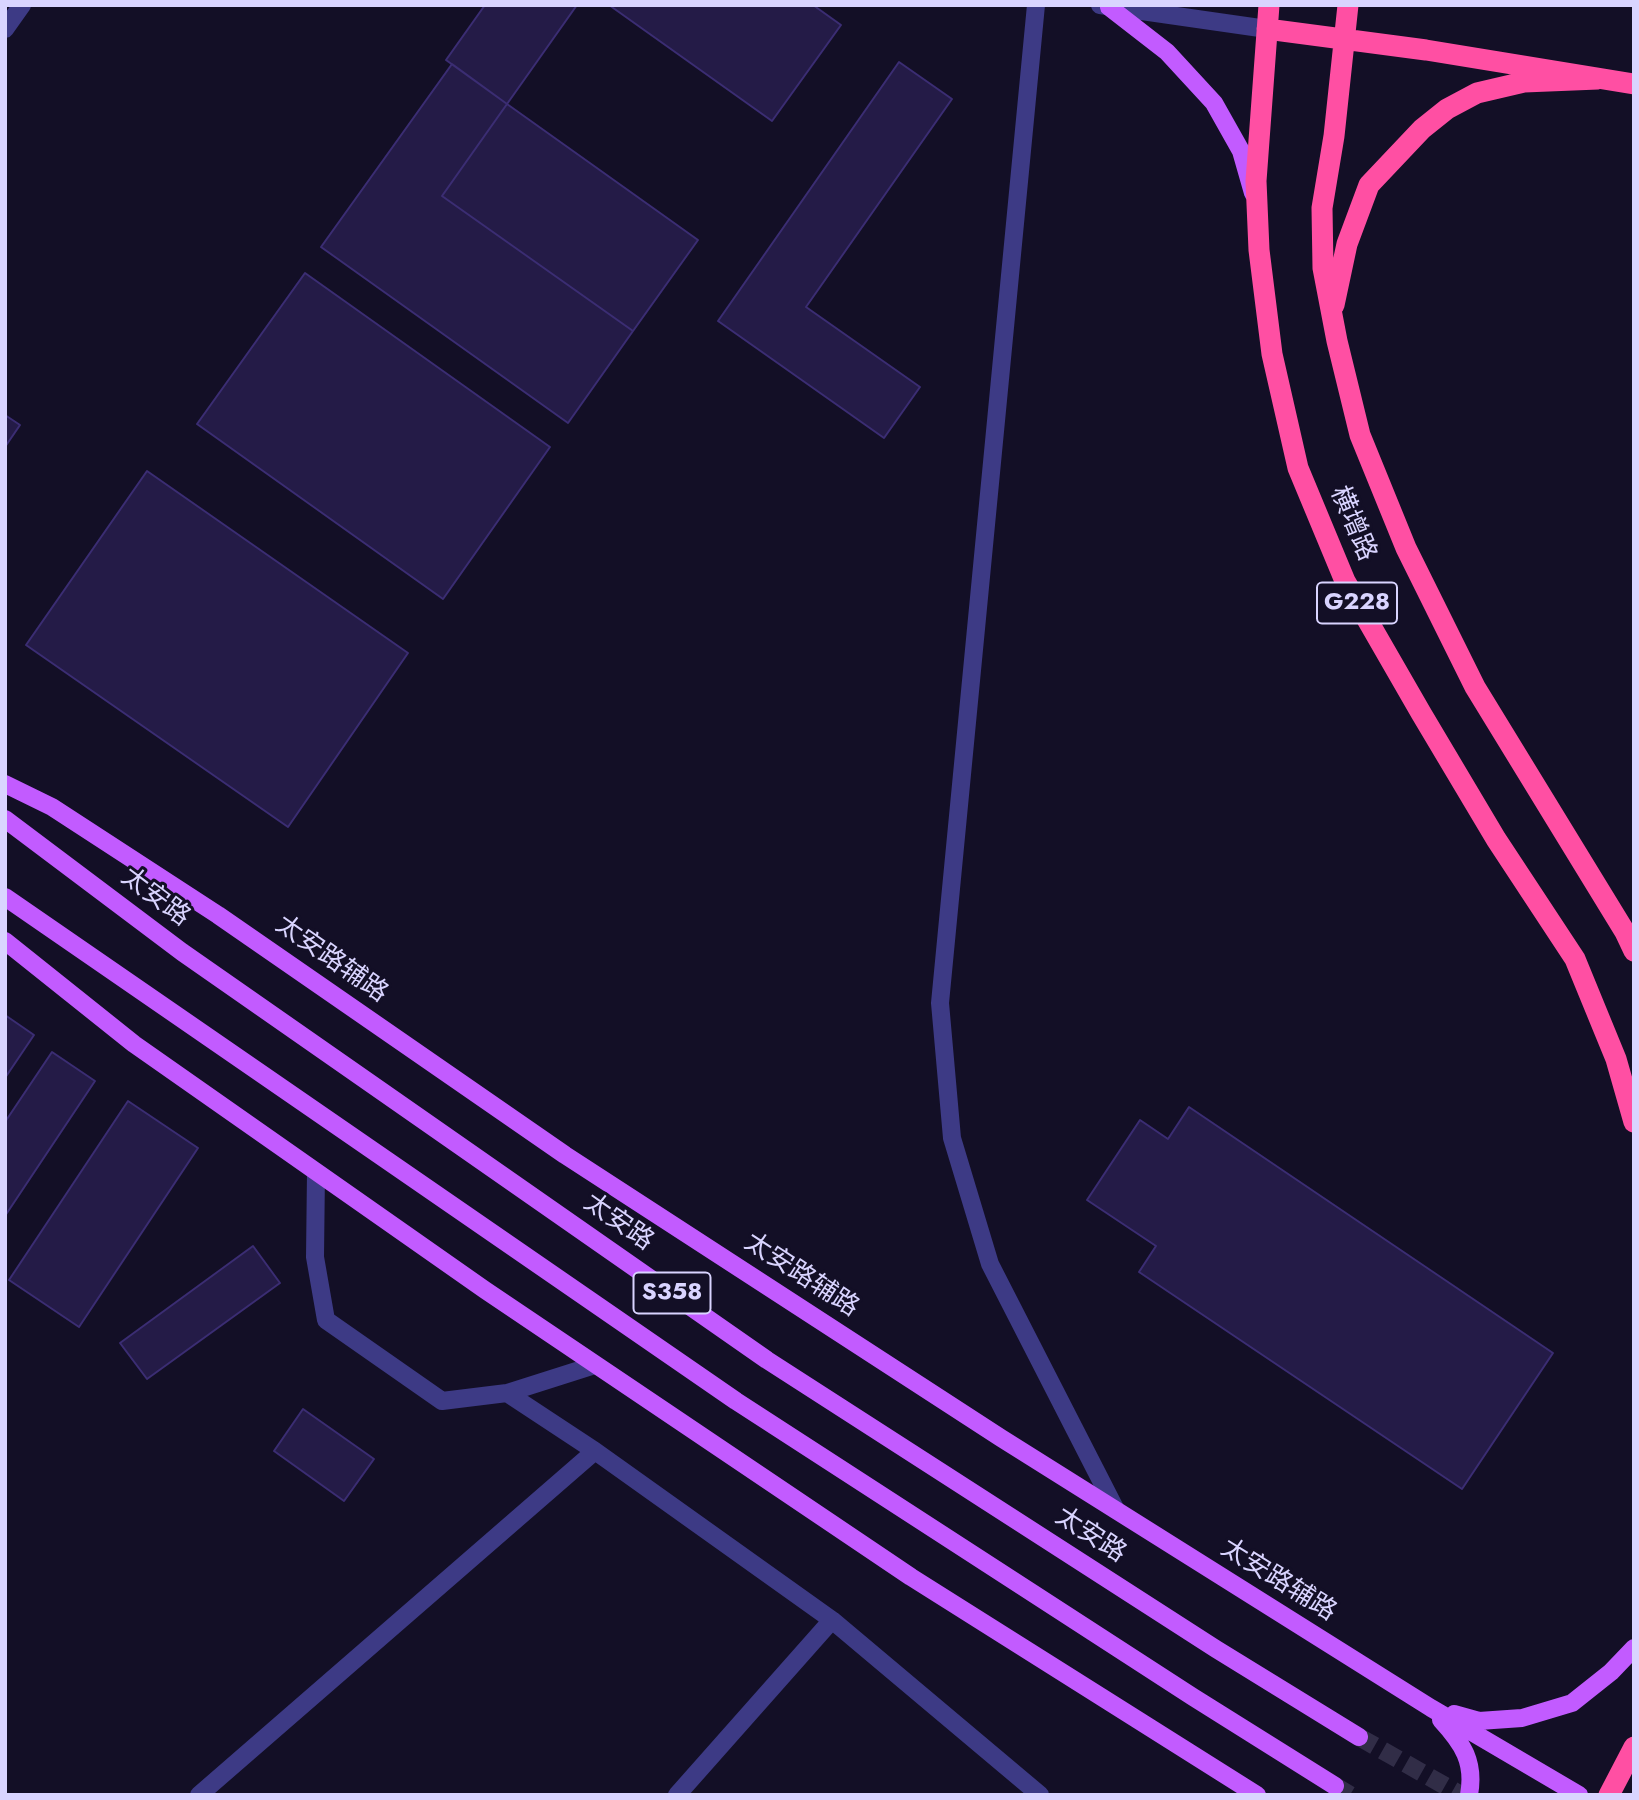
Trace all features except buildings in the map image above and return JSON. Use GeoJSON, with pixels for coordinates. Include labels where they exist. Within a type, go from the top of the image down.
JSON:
{"type":"FeatureCollection","features":[{"type":"Feature","properties":{"kind":"highway","name":"横增路"},"geometry":{"type":"LineString","coordinates":[[1269,5],[1257,167],[1259,250],[1272,354],[1298,468],[1345,581],[1496,839],[1575,959],[1616,1059],[1634,1122]]}},
{"type":"Feature","properties":{"kind":"highway","name":"横增路"},"geometry":{"type":"LineString","coordinates":[[1349,5],[1334,135],[1322,208],[1323,268],[1360,435],[1406,548],[1475,687],[1634,951]]}},
{"type":"Feature","properties":{"kind":"highway"},"geometry":{"type":"LineString","coordinates":[[1267,29],[1426,50],[1634,84]]}},
{"type":"Feature","properties":{"kind":"highway"},"geometry":{"type":"LineString","coordinates":[[1332,317],[1347,244],[1369,185],[1422,130],[1447,108],[1477,93],[1524,82],[1598,79]]}},
{"type":"Feature","properties":{"kind":"highway"},"geometry":{"type":"LineString","coordinates":[[1609,1795],[1634,1747]]}},
{"type":"Feature","properties":{"kind":"main road"},"geometry":{"type":"LineString","coordinates":[[1105,6],[1167,52],[1214,103],[1241,151],[1257,207]]}},
{"type":"Feature","properties":{"kind":"main road","name":"太安路辅路"},"geometry":{"type":"LineString","coordinates":[[5,784],[52,807],[185,893],[565,1154],[1002,1438],[1430,1708],[1579,1795]]}},
{"type":"Feature","properties":{"kind":"main road","name":"太安路"},"geometry":{"type":"LineString","coordinates":[[5,818],[182,952],[767,1360],[1193,1634],[1359,1737]]}},
{"type":"Feature","properties":{"kind":"main road","name":"S358"},"geometry":{"type":"LineString","coordinates":[[5,897],[736,1401],[1335,1786]]}},
{"type":"Feature","properties":{"kind":"main road"},"geometry":{"type":"LineString","coordinates":[[5,941],[134,1044],[485,1290],[911,1577],[1257,1795]]}},
{"type":"Feature","properties":{"kind":"main road"},"geometry":{"type":"LineString","coordinates":[[1430,1708],[1479,1721],[1522,1718],[1572,1703],[1611,1672],[1634,1648]]}},
{"type":"Feature","properties":{"kind":"main road"},"geometry":{"type":"LineString","coordinates":[[1430,1708],[1458,1739],[1467,1755],[1472,1779],[1469,1795]]}},
{"type":"Feature","properties":{"kind":"street"},"geometry":{"type":"LineString","coordinates":[[5,29],[22,5]]}},
{"type":"Feature","properties":{"kind":"street"},"geometry":{"type":"LineString","coordinates":[[1036,5],[940,1003],[952,1138],[990,1265],[1116,1510]]}},
{"type":"Feature","properties":{"kind":"street"},"geometry":{"type":"LineString","coordinates":[[1105,6],[1267,29]]}},
{"type":"Feature","properties":{"kind":"street"},"geometry":{"type":"LineString","coordinates":[[316,1172],[315,1257],[326,1320],[442,1401],[507,1394],[595,1365]]}},
{"type":"Feature","properties":{"kind":"street"},"geometry":{"type":"LineString","coordinates":[[507,1394],[595,1451],[832,1620],[1040,1795]]}},
{"type":"Feature","properties":{"kind":"street"},"geometry":{"type":"LineString","coordinates":[[199,1795],[595,1451]]}},
{"type":"Feature","properties":{"kind":"street"},"geometry":{"type":"LineString","coordinates":[[677,1795],[832,1620]]}},
{"type":"Feature","properties":{"kind":"tunnel"},"geometry":{"type":"LineString","coordinates":[[1359,1737],[1461,1795]]}},
{"type":"Feature","properties":{"kind":"tunnel"},"geometry":{"type":"LineString","coordinates":[[1335,1786],[1350,1795]]}}]}
